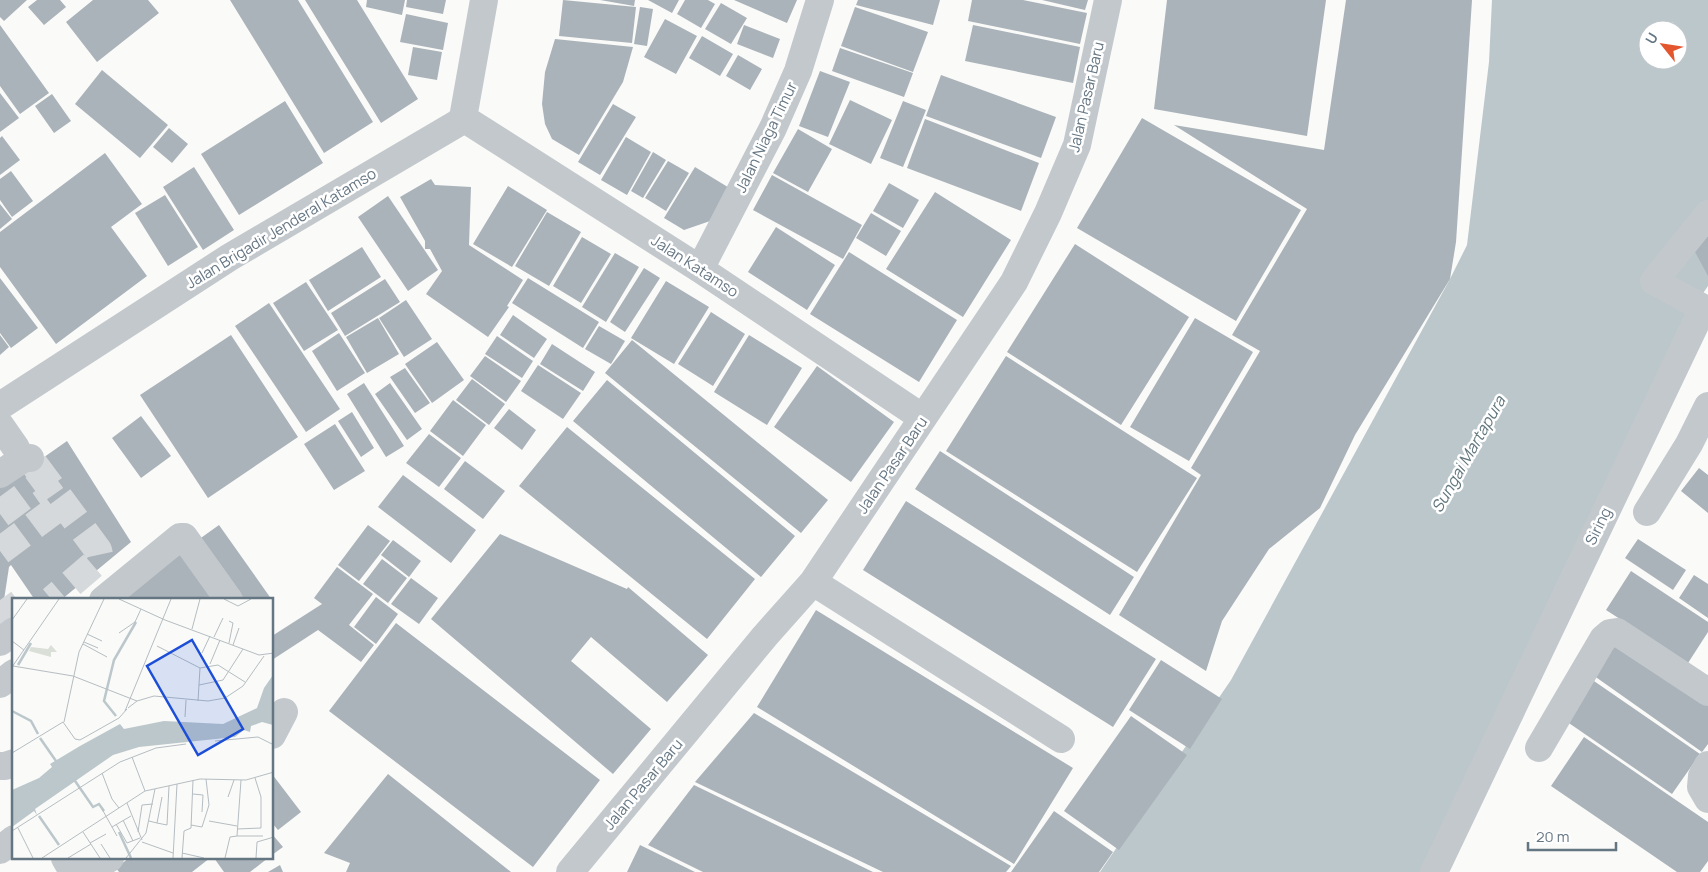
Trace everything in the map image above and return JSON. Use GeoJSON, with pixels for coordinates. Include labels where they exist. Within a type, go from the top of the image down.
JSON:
{"type":"FeatureCollection","features":[{"type":"Feature","properties":{"kind":"street"},"geometry":{"type":"LineString","coordinates":[[463,118],[484,0]]}},
{"type":"Feature","properties":{"kind":"street","name":"Jalan Niaga Timur"},"geometry":{"type":"LineString","coordinates":[[700,269],[774,128],[798,71],[820,0]]}},
{"type":"Feature","properties":{"kind":"street","name":"Jalan Pasar Baru"},"geometry":{"type":"LineString","coordinates":[[570,872],[765,636],[813,582],[1014,282],[1048,213],[1077,145],[1108,0]]}},
{"type":"Feature","properties":{"kind":"street","name":"Jalan Katamso"},"geometry":{"type":"LineString","coordinates":[[463,118],[700,269],[923,418]]}},
{"type":"Feature","properties":{"kind":"street","name":"Jalan Brigadir Jenderal Katamso"},"geometry":{"type":"LineString","coordinates":[[0,406],[230,256],[434,137],[463,118]]}},
{"type":"Feature","properties":{"kind":"street","name":"Siring"},"geometry":{"type":"LineString","coordinates":[[1434,872],[1703,308],[1654,281],[1708,214]]}},
{"type":"Feature","properties":{"kind":"street"},"geometry":{"type":"LineString","coordinates":[[1647,512],[1689,444],[1708,406]]}},
{"type":"Feature","properties":{"kind":"street"},"geometry":{"type":"LineString","coordinates":[[0,425],[27,457],[0,474]]}},
{"type":"Feature","properties":{"kind":"street"},"geometry":{"type":"LineString","coordinates":[[105,598],[180,538],[184,537],[228,598]]}},
{"type":"Feature","properties":{"kind":"street"},"geometry":{"type":"LineString","coordinates":[[813,582],[1061,739]]}},
{"type":"Feature","properties":{"kind":"street"},"geometry":{"type":"LineString","coordinates":[[1538,748],[1603,639],[1610,633],[1617,632],[1708,692]]}},
{"type":"Feature","properties":{"kind":"street"},"geometry":{"type":"LineString","coordinates":[[0,642],[12,633]]}},
{"type":"Feature","properties":{"kind":"street"},"geometry":{"type":"LineString","coordinates":[[0,684],[12,674]]}},
{"type":"Feature","properties":{"kind":"street"},"geometry":{"type":"LineString","coordinates":[[1708,765],[1702,776],[1700,787],[1708,799]]}},
{"type":"Feature","properties":{"kind":"street"},"geometry":{"type":"LineString","coordinates":[[0,850],[12,841]]}},
{"type":"Feature","properties":{"kind":"street"},"geometry":{"type":"LineString","coordinates":[[66,860],[73,872]]}},
{"type":"Feature","properties":{"kind":"street"},"geometry":{"type":"LineString","coordinates":[[86,872],[107,860]]}},
{"type":"Feature","properties":{"kind":"water","name":"Sungai Martapura"},"geometry":{"type":"Polygon","coordinates":[[[1492,0],[1708,0],[1708,286],[1686,318],[1566,564],[1420,872],[1100,872],[1231,680],[1467,245],[1489,62],[1492,0]]]}},
{"type":"Feature","properties":{"kind":"building"},"geometry":{"type":"Polygon","coordinates":[[[0,0],[27,0],[4,21],[0,17],[0,0]]]}},
{"type":"Feature","properties":{"kind":"building"},"geometry":{"type":"Polygon","coordinates":[[[37,0],[60,0],[66,7],[44,25],[28,7],[37,0]]]}},
{"type":"Feature","properties":{"kind":"building"},"geometry":{"type":"Polygon","coordinates":[[[93,0],[148,0],[159,13],[97,62],[66,22],[93,0]]]}},
{"type":"Feature","properties":{"kind":"building"},"geometry":{"type":"Polygon","coordinates":[[[230,0],[298,0],[373,122],[324,153],[230,0]]]}},
{"type":"Feature","properties":{"kind":"building"},"geometry":{"type":"Polygon","coordinates":[[[305,0],[357,0],[418,99],[381,123],[305,0]]]}},
{"type":"Feature","properties":{"kind":"building"},"geometry":{"type":"Polygon","coordinates":[[[367,0],[405,0],[402,15],[366,7],[367,0]]]}},
{"type":"Feature","properties":{"kind":"building"},"geometry":{"type":"Polygon","coordinates":[[[407,0],[446,0],[443,14],[406,7],[407,0]]]}},
{"type":"Feature","properties":{"kind":"building"},"geometry":{"type":"Polygon","coordinates":[[[563,0],[636,7],[632,43],[559,36],[563,0]]]}},
{"type":"Feature","properties":{"kind":"building"},"geometry":{"type":"Polygon","coordinates":[[[600,0],[635,0],[634,6],[600,0]]]}},
{"type":"Feature","properties":{"kind":"building"},"geometry":{"type":"Polygon","coordinates":[[[648,0],[679,0],[672,13],[648,0]]]}},
{"type":"Feature","properties":{"kind":"building"},"geometry":{"type":"Polygon","coordinates":[[[685,0],[708,0],[715,4],[701,28],[677,14],[685,0]]]}},
{"type":"Feature","properties":{"kind":"building"},"geometry":{"type":"Polygon","coordinates":[[[734,0],[797,0],[787,23],[734,0]]]}},
{"type":"Feature","properties":{"kind":"building"},"geometry":{"type":"Polygon","coordinates":[[[858,0],[940,0],[933,25],[856,5],[858,0]]]}},
{"type":"Feature","properties":{"kind":"building"},"geometry":{"type":"Polygon","coordinates":[[[972,0],[1023,0],[1087,13],[1080,44],[968,21],[972,0]]]}},
{"type":"Feature","properties":{"kind":"building"},"geometry":{"type":"Polygon","coordinates":[[[1042,0],[1088,0],[1085,10],[1042,0]]]}},
{"type":"Feature","properties":{"kind":"building"},"geometry":{"type":"Polygon","coordinates":[[[1167,0],[1326,0],[1307,136],[1154,109],[1167,0]]]}},
{"type":"Feature","properties":{"kind":"building"},"geometry":{"type":"Polygon","coordinates":[[[1346,0],[1472,0],[1456,242],[1450,279],[1355,435],[1320,508],[1269,549],[1222,621],[1206,671],[1119,615],[1201,475],[1191,468],[1260,351],[1232,335],[1307,209],[1174,125],[1324,150],[1346,0]]]}},
{"type":"Feature","properties":{"kind":"building"},"geometry":{"type":"Polygon","coordinates":[[[721,3],[747,18],[731,44],[705,29],[721,3]]]}},
{"type":"Feature","properties":{"kind":"building"},"geometry":{"type":"Polygon","coordinates":[[[640,7],[653,9],[647,46],[634,44],[640,7]]]}},
{"type":"Feature","properties":{"kind":"building"},"geometry":{"type":"Polygon","coordinates":[[[855,7],[928,32],[913,72],[841,46],[855,7]]]}},
{"type":"Feature","properties":{"kind":"building"},"geometry":{"type":"Polygon","coordinates":[[[406,14],[448,23],[443,50],[400,42],[406,14]]]}},
{"type":"Feature","properties":{"kind":"building"},"geometry":{"type":"Polygon","coordinates":[[[665,19],[697,36],[676,74],[644,57],[665,19]]]}},
{"type":"Feature","properties":{"kind":"building"},"geometry":{"type":"Polygon","coordinates":[[[0,25],[49,93],[20,114],[0,86],[0,25]]]}},
{"type":"Feature","properties":{"kind":"building"},"geometry":{"type":"Polygon","coordinates":[[[744,25],[780,39],[773,58],[737,44],[744,25]]]}},
{"type":"Feature","properties":{"kind":"building"},"geometry":{"type":"Polygon","coordinates":[[[973,25],[1080,47],[1073,83],[965,61],[973,25]]]}},
{"type":"Feature","properties":{"kind":"building"},"geometry":{"type":"Polygon","coordinates":[[[702,36],[733,54],[720,76],[689,58],[702,36]]]}},
{"type":"Feature","properties":{"kind":"building"},"geometry":{"type":"Polygon","coordinates":[[[555,39],[633,47],[623,82],[579,155],[552,139],[545,124],[542,104],[545,72],[555,39]]]}},
{"type":"Feature","properties":{"kind":"building"},"geometry":{"type":"Polygon","coordinates":[[[413,47],[442,52],[437,80],[408,75],[413,47]]]}},
{"type":"Feature","properties":{"kind":"building"},"geometry":{"type":"Polygon","coordinates":[[[840,48],[913,73],[904,97],[832,71],[840,48]]]}},
{"type":"Feature","properties":{"kind":"building"},"geometry":{"type":"Polygon","coordinates":[[[738,55],[762,69],[750,90],[726,76],[738,55]]]}},
{"type":"Feature","properties":{"kind":"building"},"geometry":{"type":"Polygon","coordinates":[[[102,70],[168,125],[140,158],[75,104],[102,70]]]}},
{"type":"Feature","properties":{"kind":"building"},"geometry":{"type":"Polygon","coordinates":[[[820,71],[850,82],[828,137],[799,126],[820,71]]]}},
{"type":"Feature","properties":{"kind":"building"},"geometry":{"type":"Polygon","coordinates":[[[941,75],[1056,117],[1041,158],[926,116],[941,75]]]}},
{"type":"Feature","properties":{"kind":"building"},"geometry":{"type":"Polygon","coordinates":[[[0,93],[19,118],[0,132],[0,93]]]}},
{"type":"Feature","properties":{"kind":"building"},"geometry":{"type":"Polygon","coordinates":[[[52,94],[71,121],[54,133],[35,106],[52,94]]]}},
{"type":"Feature","properties":{"kind":"building"},"geometry":{"type":"Polygon","coordinates":[[[850,100],[892,120],[871,164],[829,144],[850,100]]]}},
{"type":"Feature","properties":{"kind":"building"},"geometry":{"type":"Polygon","coordinates":[[[285,101],[323,163],[239,215],[201,154],[285,101]]]}},
{"type":"Feature","properties":{"kind":"building"},"geometry":{"type":"Polygon","coordinates":[[[903,101],[926,110],[903,167],[880,158],[903,101]]]}},
{"type":"Feature","properties":{"kind":"building"},"geometry":{"type":"Polygon","coordinates":[[[613,104],[636,117],[600,175],[578,162],[613,104]]]}},
{"type":"Feature","properties":{"kind":"building"},"geometry":{"type":"Polygon","coordinates":[[[1142,118],[1301,210],[1236,321],[1077,228],[1142,118]]]}},
{"type":"Feature","properties":{"kind":"building"},"geometry":{"type":"Polygon","coordinates":[[[925,119],[1039,163],[1021,211],[907,168],[925,119]]]}},
{"type":"Feature","properties":{"kind":"building"},"geometry":{"type":"Polygon","coordinates":[[[169,128],[188,144],[172,163],[153,147],[169,128]]]}},
{"type":"Feature","properties":{"kind":"building"},"geometry":{"type":"Polygon","coordinates":[[[798,129],[832,149],[808,192],[773,173],[798,129]]]}},
{"type":"Feature","properties":{"kind":"building"},"geometry":{"type":"Polygon","coordinates":[[[2,136],[20,160],[0,175],[0,138],[2,136]]]}},
{"type":"Feature","properties":{"kind":"building"},"geometry":{"type":"Polygon","coordinates":[[[626,137],[651,152],[627,195],[601,180],[626,137]]]}},
{"type":"Feature","properties":{"kind":"building"},"geometry":{"type":"Polygon","coordinates":[[[653,152],[666,160],[643,198],[631,191],[653,152]]]}},
{"type":"Feature","properties":{"kind":"building"},"geometry":{"type":"Polygon","coordinates":[[[105,153],[142,204],[111,227],[147,276],[56,344],[0,267],[0,232],[105,153]]]}},
{"type":"Feature","properties":{"kind":"building"},"geometry":{"type":"Polygon","coordinates":[[[668,161],[689,173],[666,211],[645,198],[668,161]]]}},
{"type":"Feature","properties":{"kind":"building"},"geometry":{"type":"Polygon","coordinates":[[[194,167],[234,230],[203,250],[163,187],[194,167]]]}},
{"type":"Feature","properties":{"kind":"building"},"geometry":{"type":"Polygon","coordinates":[[[695,167],[731,189],[713,220],[684,230],[664,218],[695,167]]]}},
{"type":"Feature","properties":{"kind":"building"},"geometry":{"type":"Polygon","coordinates":[[[11,171],[33,201],[12,217],[0,200],[0,179],[11,171]]]}},
{"type":"Feature","properties":{"kind":"building"},"geometry":{"type":"Polygon","coordinates":[[[772,175],[862,225],[843,259],[753,210],[772,175]]]}},
{"type":"Feature","properties":{"kind":"building"},"geometry":{"type":"Polygon","coordinates":[[[431,179],[435,185],[471,187],[469,245],[523,280],[507,306],[509,307],[488,337],[426,294],[442,271],[430,249],[425,249],[425,241],[400,197],[431,179]]]}},
{"type":"Feature","properties":{"kind":"building"},"geometry":{"type":"Polygon","coordinates":[[[889,183],[919,200],[903,228],[873,211],[889,183]]]}},
{"type":"Feature","properties":{"kind":"building"},"geometry":{"type":"Polygon","coordinates":[[[508,186],[547,210],[512,267],[473,244],[508,186]]]}},
{"type":"Feature","properties":{"kind":"building"},"geometry":{"type":"Polygon","coordinates":[[[935,192],[1011,240],[963,317],[886,269],[935,192]]]}},
{"type":"Feature","properties":{"kind":"building"},"geometry":{"type":"Polygon","coordinates":[[[165,195],[198,247],[168,266],[135,213],[165,195]]]}},
{"type":"Feature","properties":{"kind":"building"},"geometry":{"type":"Polygon","coordinates":[[[388,196],[438,270],[408,291],[358,217],[388,196]]]}},
{"type":"Feature","properties":{"kind":"building"},"geometry":{"type":"Polygon","coordinates":[[[0,204],[12,219],[0,229],[0,204]]]}},
{"type":"Feature","properties":{"kind":"building"},"geometry":{"type":"Polygon","coordinates":[[[547,212],[581,232],[549,286],[515,266],[547,212]]]}},
{"type":"Feature","properties":{"kind":"building"},"geometry":{"type":"Polygon","coordinates":[[[871,213],[901,231],[886,256],[856,238],[871,213]]]}},
{"type":"Feature","properties":{"kind":"building"},"geometry":{"type":"Polygon","coordinates":[[[776,227],[835,265],[807,310],[748,272],[776,227]]]}},
{"type":"Feature","properties":{"kind":"building"},"geometry":{"type":"Polygon","coordinates":[[[1708,236],[1708,276],[1694,250],[1708,236]]]}},
{"type":"Feature","properties":{"kind":"building"},"geometry":{"type":"Polygon","coordinates":[[[582,237],[611,254],[581,303],[553,286],[582,237]]]}},
{"type":"Feature","properties":{"kind":"building"},"geometry":{"type":"Polygon","coordinates":[[[1075,244],[1189,317],[1121,425],[1007,352],[1075,244]]]}},
{"type":"Feature","properties":{"kind":"building"},"geometry":{"type":"Polygon","coordinates":[[[362,247],[381,277],[328,311],[309,280],[362,247]]]}},
{"type":"Feature","properties":{"kind":"building"},"geometry":{"type":"Polygon","coordinates":[[[849,252],[957,320],[919,382],[810,314],[849,252]]]}},
{"type":"Feature","properties":{"kind":"building"},"geometry":{"type":"Polygon","coordinates":[[[615,253],[639,267],[606,322],[582,307],[615,253]]]}},
{"type":"Feature","properties":{"kind":"building"},"geometry":{"type":"Polygon","coordinates":[[[644,268],[660,278],[625,332],[610,322],[644,268]]]}},
{"type":"Feature","properties":{"kind":"building"},"geometry":{"type":"Polygon","coordinates":[[[0,278],[38,328],[11,348],[0,333],[0,278]]]}},
{"type":"Feature","properties":{"kind":"building"},"geometry":{"type":"Polygon","coordinates":[[[528,278],[599,322],[583,348],[512,303],[528,278]]]}},
{"type":"Feature","properties":{"kind":"building"},"geometry":{"type":"Polygon","coordinates":[[[385,279],[400,302],[345,336],[331,313],[385,279]]]}},
{"type":"Feature","properties":{"kind":"building"},"geometry":{"type":"Polygon","coordinates":[[[666,281],[709,307],[674,364],[631,338],[666,281]]]}},
{"type":"Feature","properties":{"kind":"building"},"geometry":{"type":"Polygon","coordinates":[[[306,282],[338,330],[304,351],[273,303],[306,282]]]}},
{"type":"Feature","properties":{"kind":"building"},"geometry":{"type":"Polygon","coordinates":[[[406,300],[432,339],[404,357],[379,318],[406,300]]]}},
{"type":"Feature","properties":{"kind":"building"},"geometry":{"type":"Polygon","coordinates":[[[269,303],[340,409],[306,432],[235,326],[269,303]]]}},
{"type":"Feature","properties":{"kind":"building"},"geometry":{"type":"Polygon","coordinates":[[[711,312],[745,334],[713,386],[678,364],[711,312]]]}},
{"type":"Feature","properties":{"kind":"building"},"geometry":{"type":"Polygon","coordinates":[[[513,315],[547,339],[534,358],[500,335],[513,315]]]}},
{"type":"Feature","properties":{"kind":"building"},"geometry":{"type":"Polygon","coordinates":[[[378,318],[399,354],[367,373],[346,337],[378,318]]]}},
{"type":"Feature","properties":{"kind":"building"},"geometry":{"type":"Polygon","coordinates":[[[1195,318],[1253,352],[1189,461],[1130,427],[1195,318]]]}},
{"type":"Feature","properties":{"kind":"building"},"geometry":{"type":"Polygon","coordinates":[[[599,326],[625,341],[611,364],[585,349],[599,326]]]}},
{"type":"Feature","properties":{"kind":"building"},"geometry":{"type":"Polygon","coordinates":[[[339,333],[365,373],[337,391],[312,351],[339,333]]]}},
{"type":"Feature","properties":{"kind":"building"},"geometry":{"type":"Polygon","coordinates":[[[0,335],[9,347],[0,355],[0,335]]]}},
{"type":"Feature","properties":{"kind":"building"},"geometry":{"type":"Polygon","coordinates":[[[231,335],[298,437],[208,498],[140,395],[231,335]]]}},
{"type":"Feature","properties":{"kind":"building"},"geometry":{"type":"Polygon","coordinates":[[[749,335],[802,368],[767,425],[714,392],[749,335]]]}},
{"type":"Feature","properties":{"kind":"building"},"geometry":{"type":"Polygon","coordinates":[[[497,336],[533,361],[522,378],[485,354],[497,336]]]}},
{"type":"Feature","properties":{"kind":"building"},"geometry":{"type":"Polygon","coordinates":[[[632,340],[828,500],[801,533],[605,373],[632,340]]]}},
{"type":"Feature","properties":{"kind":"building"},"geometry":{"type":"Polygon","coordinates":[[[437,342],[464,380],[432,403],[405,364],[437,342]]]}},
{"type":"Feature","properties":{"kind":"building"},"geometry":{"type":"Polygon","coordinates":[[[552,344],[595,372],[583,391],[540,364],[552,344]]]}},
{"type":"Feature","properties":{"kind":"building"},"geometry":{"type":"Polygon","coordinates":[[[485,356],[521,381],[506,402],[470,376],[485,356]]]}},
{"type":"Feature","properties":{"kind":"building"},"geometry":{"type":"Polygon","coordinates":[[[1006,356],[1197,478],[1137,572],[946,451],[1006,356]]]}},
{"type":"Feature","properties":{"kind":"building"},"geometry":{"type":"Polygon","coordinates":[[[538,365],[581,393],[563,419],[521,391],[538,365]]]}},
{"type":"Feature","properties":{"kind":"building"},"geometry":{"type":"Polygon","coordinates":[[[817,366],[894,422],[851,482],[774,427],[817,366]]]}},
{"type":"Feature","properties":{"kind":"building"},"geometry":{"type":"Polygon","coordinates":[[[405,368],[430,403],[415,413],[390,377],[405,368]]]}},
{"type":"Feature","properties":{"kind":"building"},"geometry":{"type":"Polygon","coordinates":[[[472,379],[505,404],[489,425],[456,400],[472,379]]]}},
{"type":"Feature","properties":{"kind":"building"},"geometry":{"type":"Polygon","coordinates":[[[607,380],[795,536],[761,577],[573,421],[607,380]]]}},
{"type":"Feature","properties":{"kind":"building"},"geometry":{"type":"Polygon","coordinates":[[[364,383],[404,446],[386,457],[347,394],[364,383]]]}},
{"type":"Feature","properties":{"kind":"building"},"geometry":{"type":"Polygon","coordinates":[[[390,383],[422,429],[407,440],[375,394],[390,383]]]}},
{"type":"Feature","properties":{"kind":"building"},"geometry":{"type":"Polygon","coordinates":[[[453,400],[486,425],[463,456],[430,431],[453,400]]]}},
{"type":"Feature","properties":{"kind":"building"},"geometry":{"type":"Polygon","coordinates":[[[509,409],[536,430],[522,450],[494,428],[509,409]]]}},
{"type":"Feature","properties":{"kind":"building"},"geometry":{"type":"Polygon","coordinates":[[[352,412],[374,448],[361,457],[338,421],[352,412]]]}},
{"type":"Feature","properties":{"kind":"building"},"geometry":{"type":"Polygon","coordinates":[[[141,416],[171,456],[141,478],[112,438],[141,416]]]}},
{"type":"Feature","properties":{"kind":"building"},"geometry":{"type":"Polygon","coordinates":[[[335,424],[365,471],[334,490],[304,444],[335,424]]]}},
{"type":"Feature","properties":{"kind":"building"},"geometry":{"type":"Polygon","coordinates":[[[567,427],[755,579],[707,639],[519,486],[567,427]]]}},
{"type":"Feature","properties":{"kind":"building"},"geometry":{"type":"Polygon","coordinates":[[[429,434],[461,458],[439,487],[406,463],[429,434]]]}},
{"type":"Feature","properties":{"kind":"building"},"geometry":{"type":"Polygon","coordinates":[[[67,441],[131,542],[63,598],[34,598],[11,565],[9,567],[2,613],[10,625],[0,632],[0,481],[3,486],[67,441]]]}},
{"type":"Feature","properties":{"kind":"building"},"geometry":{"type":"Polygon","coordinates":[[[940,451],[1134,577],[1110,615],[915,489],[940,451]]]}},
{"type":"Feature","properties":{"kind":"building"},"geometry":{"type":"Polygon","coordinates":[[[465,461],[505,491],[483,519],[444,489],[465,461]]]}},
{"type":"Feature","properties":{"kind":"building"},"geometry":{"type":"Polygon","coordinates":[[[1699,468],[1708,475],[1708,513],[1681,491],[1699,468]]]}},
{"type":"Feature","properties":{"kind":"building"},"geometry":{"type":"Polygon","coordinates":[[[403,475],[476,530],[451,563],[378,507],[403,475]]]}},
{"type":"Feature","properties":{"kind":"building"},"geometry":{"type":"Polygon","coordinates":[[[906,501],[1156,659],[1113,727],[863,570],[906,501]]]}},
{"type":"Feature","properties":{"kind":"building"},"geometry":{"type":"Polygon","coordinates":[[[219,525],[271,598],[239,598],[198,540],[219,525]]]}},
{"type":"Feature","properties":{"kind":"building"},"geometry":{"type":"Polygon","coordinates":[[[368,525],[390,541],[359,581],[338,565],[368,525]]]}},
{"type":"Feature","properties":{"kind":"building"},"geometry":{"type":"Polygon","coordinates":[[[500,534],[627,589],[628,587],[708,655],[667,702],[591,637],[571,661],[651,729],[613,774],[431,619],[500,534]]]}},
{"type":"Feature","properties":{"kind":"building"},"geometry":{"type":"Polygon","coordinates":[[[1638,539],[1686,570],[1673,590],[1625,558],[1638,539]]]}},
{"type":"Feature","properties":{"kind":"building"},"geometry":{"type":"Polygon","coordinates":[[[393,540],[421,561],[409,577],[381,555],[393,540]]]}},
{"type":"Feature","properties":{"kind":"building"},"geometry":{"type":"Polygon","coordinates":[[[181,554],[212,598],[120,598],[181,554]]]}},
{"type":"Feature","properties":{"kind":"building"},"geometry":{"type":"Polygon","coordinates":[[[382,559],[407,578],[388,603],[363,584],[382,559]]]}},
{"type":"Feature","properties":{"kind":"building"},"geometry":{"type":"Polygon","coordinates":[[[337,567],[373,594],[349,625],[374,645],[361,662],[318,630],[274,659],[274,635],[322,604],[314,598],[337,567]]]}},
{"type":"Feature","properties":{"kind":"building"},"geometry":{"type":"Polygon","coordinates":[[[1631,571],[1708,622],[1708,632],[1688,663],[1606,610],[1631,571]]]}},
{"type":"Feature","properties":{"kind":"building"},"geometry":{"type":"Polygon","coordinates":[[[1694,575],[1708,584],[1708,618],[1679,598],[1694,575]]]}},
{"type":"Feature","properties":{"kind":"building"},"geometry":{"type":"Polygon","coordinates":[[[411,578],[438,598],[419,624],[391,604],[411,578]]]}},
{"type":"Feature","properties":{"kind":"building"},"geometry":{"type":"Polygon","coordinates":[[[376,597],[398,614],[376,644],[354,627],[376,597]]]}},
{"type":"Feature","properties":{"kind":"building"},"geometry":{"type":"Polygon","coordinates":[[[816,610],[1073,768],[1014,864],[757,707],[816,610]]]}},
{"type":"Feature","properties":{"kind":"building"},"geometry":{"type":"Polygon","coordinates":[[[396,623],[600,780],[533,867],[329,711],[396,623]]]}},
{"type":"Feature","properties":{"kind":"building"},"geometry":{"type":"Polygon","coordinates":[[[1618,634],[1708,697],[1708,744],[1702,752],[1590,673],[1618,634]]]}},
{"type":"Feature","properties":{"kind":"building"},"geometry":{"type":"Polygon","coordinates":[[[1161,660],[1222,699],[1190,749],[1129,710],[1161,660]]]}},
{"type":"Feature","properties":{"kind":"building"},"geometry":{"type":"Polygon","coordinates":[[[1591,679],[1700,754],[1672,794],[1563,719],[1591,679]]]}},
{"type":"Feature","properties":{"kind":"building"},"geometry":{"type":"Polygon","coordinates":[[[754,713],[1011,866],[1006,872],[883,872],[695,782],[754,713]]]}},
{"type":"Feature","properties":{"kind":"building"},"geometry":{"type":"Polygon","coordinates":[[[1131,716],[1187,755],[1119,850],[1064,811],[1131,716]]]}},
{"type":"Feature","properties":{"kind":"building"},"geometry":{"type":"Polygon","coordinates":[[[1584,737],[1708,822],[1708,861],[1700,872],[1677,872],[1551,786],[1584,737]]]}},
{"type":"Feature","properties":{"kind":"building"},"geometry":{"type":"Polygon","coordinates":[[[388,774],[511,872],[346,872],[350,863],[324,853],[388,774]]]}},
{"type":"Feature","properties":{"kind":"building"},"geometry":{"type":"Polygon","coordinates":[[[274,777],[301,812],[278,830],[274,825],[274,777]]]}},
{"type":"Feature","properties":{"kind":"building"},"geometry":{"type":"Polygon","coordinates":[[[694,785],[873,872],[703,872],[648,845],[694,785]]]}},
{"type":"Feature","properties":{"kind":"building"},"geometry":{"type":"Polygon","coordinates":[[[1054,811],[1113,852],[1099,872],[1011,872],[1054,811]]]}},
{"type":"Feature","properties":{"kind":"building"},"geometry":{"type":"Polygon","coordinates":[[[274,836],[283,847],[274,854],[274,836]]]}},
{"type":"Feature","properties":{"kind":"building"},"geometry":{"type":"Polygon","coordinates":[[[640,845],[695,872],[627,872],[640,845]]]}},
{"type":"Feature","properties":{"kind":"building"},"geometry":{"type":"Polygon","coordinates":[[[126,860],[207,860],[192,872],[119,872],[116,868],[126,860]]]}},
{"type":"Feature","properties":{"kind":"building"},"geometry":{"type":"Polygon","coordinates":[[[215,860],[265,860],[250,872],[224,872],[215,860]]]}},
{"type":"Feature","properties":{"kind":"building"},"geometry":{"type":"Polygon","coordinates":[[[280,865],[283,872],[268,872],[280,865]]]}},
{"type":"Feature","properties":{"kind":"tunnel"},"geometry":{"type":"LineString","coordinates":[[34,464],[98,550],[100,559],[54,598]]}},
{"type":"Feature","properties":{"kind":"tunnel"},"geometry":{"type":"LineString","coordinates":[[0,514],[46,480]]}},
{"type":"Feature","properties":{"kind":"tunnel"},"geometry":{"type":"LineString","coordinates":[[0,551],[55,510],[56,502],[44,485]]}},
{"type":"Feature","properties":{"kind":"tunnel"},"geometry":{"type":"LineString","coordinates":[[0,600],[12,616]]}}]}
